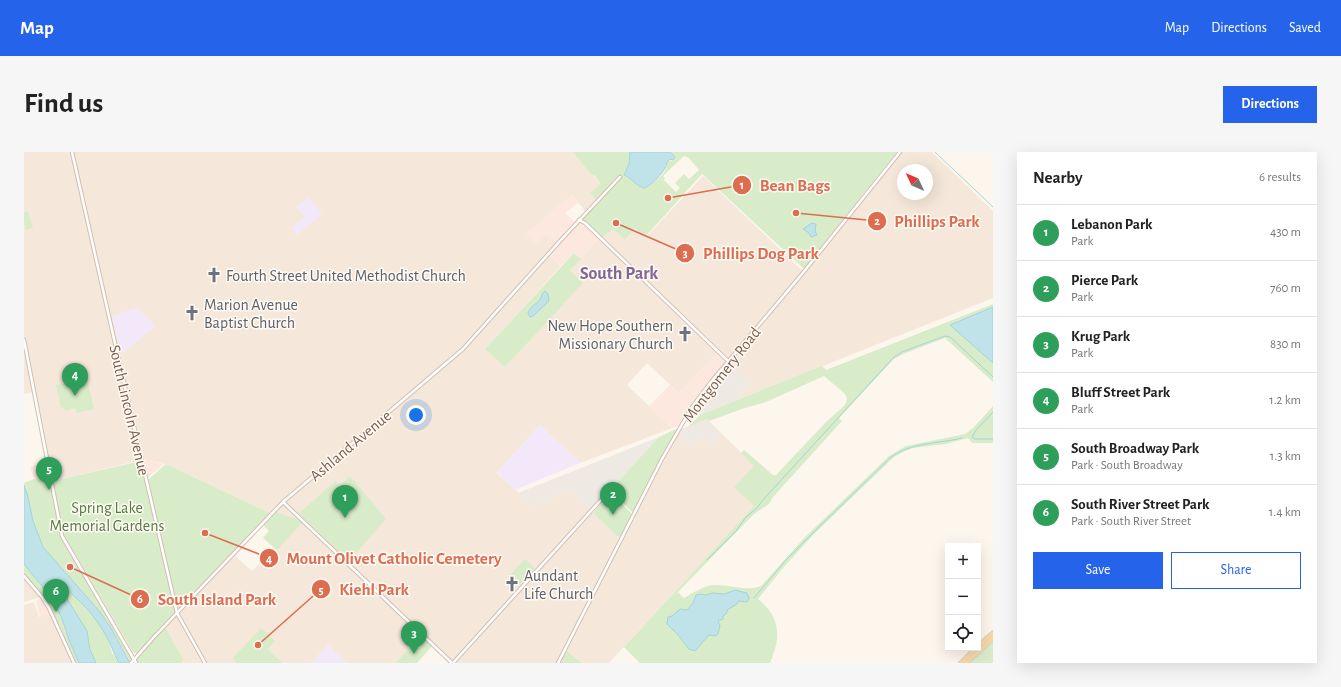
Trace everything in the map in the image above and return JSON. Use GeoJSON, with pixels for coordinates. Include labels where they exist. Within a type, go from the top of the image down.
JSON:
{"type":"FeatureCollection","features":[{"type":"Feature","properties":{"kind":"main road"},"geometry":{"type":"LineString","coordinates":[[981,644],[993,633]]}},
{"type":"Feature","properties":{"kind":"main road"},"geometry":{"type":"LineString","coordinates":[[966,663],[993,638]]}},
{"type":"Feature","properties":{"kind":"main road"},"geometry":{"type":"LineString","coordinates":[[961,663],[973,651]]}},
{"type":"Feature","properties":{"kind":"street","name":"South Lincoln Avenue"},"geometry":{"type":"LineString","coordinates":[[72,152],[122,377],[177,613],[204,663]]}},
{"type":"Feature","properties":{"kind":"street","name":"Montgomery Road"},"geometry":{"type":"LineString","coordinates":[[558,663],[676,433],[695,403],[728,361],[802,274],[900,152]]}},
{"type":"Feature","properties":{"kind":"street","name":"Ashland Avenue"},"geometry":{"type":"LineString","coordinates":[[131,663],[283,502],[463,349],[579,220],[620,177]]}},
{"type":"Feature","properties":{"kind":"street"},"geometry":{"type":"LineString","coordinates":[[579,220],[585,223],[728,361]]}},
{"type":"Feature","properties":{"kind":"street"},"geometry":{"type":"LineString","coordinates":[[24,340],[62,536],[136,663]]}},
{"type":"Feature","properties":{"kind":"street"},"geometry":{"type":"LineString","coordinates":[[283,502],[452,663],[610,490]]}},
{"type":"Feature","properties":{"kind":"street"},"geometry":{"type":"LineString","coordinates":[[24,576],[42,597],[49,608],[74,663]]}},
{"type":"Feature","properties":{"kind":"shaded area"},"geometry":{"type":"Polygon","coordinates":[[[24,152],[573,152],[592,176],[593,175],[601,184],[594,197],[596,199],[585,211],[572,195],[546,235],[560,244],[550,256],[561,266],[485,349],[582,282],[570,270],[599,239],[603,238],[613,228],[625,240],[635,228],[646,237],[703,176],[805,273],[901,152],[932,152],[993,211],[993,298],[740,399],[738,396],[750,383],[717,353],[679,393],[647,363],[627,385],[672,428],[580,463],[540,425],[497,473],[533,506],[569,490],[618,537],[631,513],[634,516],[678,434],[692,447],[702,437],[711,446],[722,434],[755,466],[754,506],[609,663],[582,663],[570,653],[559,663],[451,663],[422,635],[395,663],[347,663],[328,645],[311,663],[283,663],[268,649],[232,659],[236,663],[181,663],[184,660],[163,625],[232,553],[252,571],[300,522],[270,513],[166,464],[146,459],[53,481],[50,477],[33,392],[24,394],[24,152]]]}},
{"type":"Feature","properties":{"kind":"shaded area"},"geometry":{"type":"Polygon","coordinates":[[[572,195],[578,203],[565,213],[574,221],[582,223],[599,239],[581,259],[574,253],[561,266],[550,256],[560,244],[546,235],[535,244],[526,233],[572,195]]]}},
{"type":"Feature","properties":{"kind":"shaded area"},"geometry":{"type":"Polygon","coordinates":[[[308,197],[322,214],[297,235],[291,228],[305,217],[296,207],[308,197]]]}},
{"type":"Feature","properties":{"kind":"shaded area"},"geometry":{"type":"Polygon","coordinates":[[[138,308],[155,327],[121,354],[112,316],[138,308]]]}},
{"type":"Feature","properties":{"kind":"shaded area"},"geometry":{"type":"Polygon","coordinates":[[[717,352],[727,361],[689,408],[678,426],[672,428],[649,406],[670,385],[679,393],[717,352]]]}},
{"type":"Feature","properties":{"kind":"shaded area"},"geometry":{"type":"Polygon","coordinates":[[[729,363],[750,383],[738,396],[740,399],[700,415],[693,409],[729,363]]]}},
{"type":"Feature","properties":{"kind":"shaded area"},"geometry":{"type":"Polygon","coordinates":[[[707,419],[722,434],[711,446],[702,437],[692,447],[678,434],[681,429],[707,419]]]}},
{"type":"Feature","properties":{"kind":"shaded area"},"geometry":{"type":"Polygon","coordinates":[[[540,425],[580,463],[515,490],[497,472],[540,425]]]}},
{"type":"Feature","properties":{"kind":"shaded area"},"geometry":{"type":"Polygon","coordinates":[[[659,437],[590,511],[569,490],[533,506],[518,493],[659,437]]]}},
{"type":"Feature","properties":{"kind":"shaded area"},"geometry":{"type":"Polygon","coordinates":[[[146,459],[164,464],[146,479],[143,460],[146,459]]]}},
{"type":"Feature","properties":{"kind":"shaded area"},"geometry":{"type":"Polygon","coordinates":[[[37,465],[39,467],[47,466],[49,476],[34,479],[30,467],[37,465]]]}},
{"type":"Feature","properties":{"kind":"shaded area"},"geometry":{"type":"Polygon","coordinates":[[[25,579],[40,597],[24,602],[25,579]]]}},
{"type":"Feature","properties":{"kind":"shaded area"},"geometry":{"type":"Polygon","coordinates":[[[42,598],[51,614],[40,617],[36,601],[42,598]]]}},
{"type":"Feature","properties":{"kind":"shaded area"},"geometry":{"type":"Polygon","coordinates":[[[34,602],[39,617],[50,614],[73,663],[24,663],[24,605],[34,602]]]}},
{"type":"Feature","properties":{"kind":"shaded area"},"geometry":{"type":"Polygon","coordinates":[[[328,645],[347,663],[311,663],[328,645]]]}},
{"type":"Feature","properties":{"kind":"green space"},"geometry":{"type":"Polygon","coordinates":[[[573,152],[630,152],[629,164],[624,174],[643,188],[649,186],[659,178],[666,169],[668,161],[672,161],[675,158],[670,152],[897,152],[859,199],[860,200],[850,215],[848,213],[806,267],[803,268],[702,174],[645,237],[635,228],[625,240],[613,229],[601,239],[585,223],[579,220],[597,200],[590,193],[601,184],[594,175],[592,176],[573,152]],[[684,156],[663,176],[665,178],[664,180],[676,192],[680,188],[675,183],[684,174],[689,179],[699,170],[689,158],[684,156]]]}},
{"type":"Feature","properties":{"kind":"green space"},"geometry":{"type":"Polygon","coordinates":[[[28,211],[33,228],[26,230],[24,212],[28,211]]]}},
{"type":"Feature","properties":{"kind":"green space"},"geometry":{"type":"Polygon","coordinates":[[[574,253],[581,259],[570,270],[583,283],[505,367],[485,349],[574,253]]]}},
{"type":"Feature","properties":{"kind":"green space"},"geometry":{"type":"Polygon","coordinates":[[[993,304],[993,382],[945,338],[894,359],[839,418],[842,421],[773,497],[769,504],[754,514],[678,592],[684,598],[702,588],[713,585],[743,588],[755,588],[761,586],[804,538],[889,456],[906,446],[965,434],[973,428],[993,406],[993,443],[972,443],[968,438],[946,444],[913,448],[894,457],[813,535],[783,568],[758,599],[771,613],[777,628],[776,645],[770,663],[640,663],[624,647],[754,506],[734,487],[754,466],[741,453],[744,450],[773,475],[776,475],[827,421],[843,407],[847,398],[844,393],[824,376],[766,402],[709,421],[707,419],[688,427],[700,415],[822,366],[826,370],[993,304]]]}},
{"type":"Feature","properties":{"kind":"green space"},"geometry":{"type":"Polygon","coordinates":[[[87,378],[94,409],[77,413],[75,408],[65,411],[64,407],[61,408],[56,385],[87,378]]]}},
{"type":"Feature","properties":{"kind":"green space"},"geometry":{"type":"Polygon","coordinates":[[[680,427],[634,514],[610,490],[659,437],[680,427]]]}},
{"type":"Feature","properties":{"kind":"green space","name":"Spring Lake Memorial Gardens"},"geometry":{"type":"Polygon","coordinates":[[[141,461],[176,612],[137,653],[135,653],[64,535],[53,481],[141,461]]]}},
{"type":"Feature","properties":{"kind":"green space"},"geometry":{"type":"Polygon","coordinates":[[[166,464],[270,513],[178,609],[148,480],[166,464]]]}},
{"type":"Feature","properties":{"kind":"green space"},"geometry":{"type":"Polygon","coordinates":[[[49,476],[57,519],[64,543],[134,663],[131,663],[100,612],[43,547],[33,521],[24,483],[49,476]]]}},
{"type":"Feature","properties":{"kind":"green space"},"geometry":{"type":"Polygon","coordinates":[[[350,476],[386,519],[349,561],[299,513],[336,481],[340,485],[350,476]]]}},
{"type":"Feature","properties":{"kind":"green space"},"geometry":{"type":"Polygon","coordinates":[[[611,493],[631,513],[631,517],[621,537],[617,536],[593,513],[611,493]]]}},
{"type":"Feature","properties":{"kind":"green space"},"geometry":{"type":"Polygon","coordinates":[[[274,512],[304,521],[277,550],[263,538],[269,531],[262,524],[274,512]]]}},
{"type":"Feature","properties":{"kind":"green space"},"geometry":{"type":"Polygon","coordinates":[[[525,559],[535,568],[518,587],[508,577],[525,559]]]}},
{"type":"Feature","properties":{"kind":"green space"},"geometry":{"type":"Polygon","coordinates":[[[24,564],[50,596],[61,616],[65,630],[79,663],[76,663],[47,602],[24,573],[24,564]]]}},
{"type":"Feature","properties":{"kind":"green space"},"geometry":{"type":"Polygon","coordinates":[[[61,587],[63,587],[79,601],[100,625],[109,642],[112,653],[119,663],[96,663],[90,650],[87,631],[61,587]]]}},
{"type":"Feature","properties":{"kind":"green space"},"geometry":{"type":"Polygon","coordinates":[[[164,626],[184,660],[181,663],[136,663],[134,659],[164,626]]]}},
{"type":"Feature","properties":{"kind":"green space"},"geometry":{"type":"Polygon","coordinates":[[[261,628],[275,641],[268,649],[283,663],[236,663],[232,659],[261,628]]]}},
{"type":"Feature","properties":{"kind":"green space"},"geometry":{"type":"Polygon","coordinates":[[[422,635],[433,645],[417,663],[395,663],[422,635]]]}},
{"type":"Feature","properties":{"kind":"green space"},"geometry":{"type":"Polygon","coordinates":[[[993,640],[993,663],[968,663],[993,640]]]}},
{"type":"Feature","properties":{"kind":"green space"},"geometry":{"type":"Polygon","coordinates":[[[567,651],[582,663],[559,663],[567,651]]]}},
{"type":"Feature","properties":{"kind":"water"},"geometry":{"type":"Polygon","coordinates":[[[630,152],[670,152],[675,157],[673,160],[669,160],[664,170],[650,185],[644,188],[624,175],[629,164],[630,152]]]}},
{"type":"Feature","properties":{"kind":"water"},"geometry":{"type":"Polygon","coordinates":[[[812,223],[816,224],[815,231],[817,235],[811,237],[809,233],[803,229],[812,223]]]}},
{"type":"Feature","properties":{"kind":"water"},"geometry":{"type":"Polygon","coordinates":[[[545,291],[548,294],[549,301],[530,317],[528,313],[529,311],[540,300],[545,291]]]}},
{"type":"Feature","properties":{"kind":"water"},"geometry":{"type":"Polygon","coordinates":[[[993,307],[993,363],[950,325],[993,307]]]}},
{"type":"Feature","properties":{"kind":"water"},"geometry":{"type":"Polygon","coordinates":[[[24,485],[33,521],[43,547],[100,612],[111,628],[130,663],[119,663],[107,637],[92,614],[81,602],[63,587],[61,589],[87,631],[90,650],[96,663],[79,663],[61,616],[50,596],[24,564],[24,485]]]}},
{"type":"Feature","properties":{"kind":"water"},"geometry":{"type":"Polygon","coordinates":[[[735,590],[747,593],[749,598],[747,602],[739,601],[727,610],[727,613],[723,616],[723,619],[718,621],[720,626],[718,634],[715,636],[709,635],[695,651],[689,649],[667,624],[668,617],[672,616],[680,609],[687,610],[693,603],[696,595],[712,593],[725,594],[735,590]]]}},
{"type":"Feature","properties":{"kind":"waterway"},"geometry":{"type":"LineString","coordinates":[[935,152],[993,207]]}},
{"type":"Feature","properties":{"kind":"waterway"},"geometry":{"type":"LineString","coordinates":[[707,560],[736,531],[746,517],[757,508],[893,358],[902,352],[945,336],[950,337],[993,377]]}},
{"type":"Feature","properties":{"kind":"waterway"},"geometry":{"type":"LineString","coordinates":[[993,412],[976,430],[972,437],[975,439],[993,439]]}},
{"type":"Feature","properties":{"kind":"waterway"},"geometry":{"type":"LineString","coordinates":[[754,598],[786,560],[890,458],[916,446],[962,438]]}},
{"type":"Feature","properties":{"kind":"place","name":"Bean Bags"},"geometry":{"type":"Point","coordinates":[668,198]}},
{"type":"Feature","properties":{"kind":"place","name":"Phillips Park"},"geometry":{"type":"Point","coordinates":[796,213]}},
{"type":"Feature","properties":{"kind":"place","name":"Phillips Dog Park"},"geometry":{"type":"Point","coordinates":[616,223]}},
{"type":"Feature","properties":{"kind":"place","name":"Fourth Street United Methodist Church"},"geometry":{"type":"Point","coordinates":[214,275]}},
{"type":"Feature","properties":{"kind":"place","name":"Marion Avenue Baptist Church"},"geometry":{"type":"Point","coordinates":[192,313]}},
{"type":"Feature","properties":{"kind":"place","name":"New Hope Southern Missionary Church"},"geometry":{"type":"Point","coordinates":[685,334]}},
{"type":"Feature","properties":{"kind":"place","name":"Bluff Street Park"},"geometry":{"type":"Point","coordinates":[75,396]}},
{"type":"Feature","properties":{"kind":"place","name":"South Broadway Park"},"geometry":{"type":"Point","coordinates":[49,490]}},
{"type":"Feature","properties":{"kind":"place","name":"Pierce Park"},"geometry":{"type":"Point","coordinates":[613,515]}},
{"type":"Feature","properties":{"kind":"place","name":"Lebanon Park"},"geometry":{"type":"Point","coordinates":[345,518]}},
{"type":"Feature","properties":{"kind":"place","name":"Mount Olivet Catholic Cemetery"},"geometry":{"type":"Point","coordinates":[205,533]}},
{"type":"Feature","properties":{"kind":"place","name":"South Island Park"},"geometry":{"type":"Point","coordinates":[70,567]}},
{"type":"Feature","properties":{"kind":"place","name":"Aundant Life Church"},"geometry":{"type":"Point","coordinates":[512,584]}},
{"type":"Feature","properties":{"kind":"place","name":"South River Street Park"},"geometry":{"type":"Point","coordinates":[56,612]}},
{"type":"Feature","properties":{"kind":"place","name":"Kiehl Park"},"geometry":{"type":"Point","coordinates":[258,645]}},
{"type":"Feature","properties":{"kind":"place","name":"Krug Park"},"geometry":{"type":"Point","coordinates":[414,654]}},
{"type":"Feature","properties":{"kind":"district","name":"South Park"},"geometry":{"type":"Point","coordinates":[619,273]}}]}
